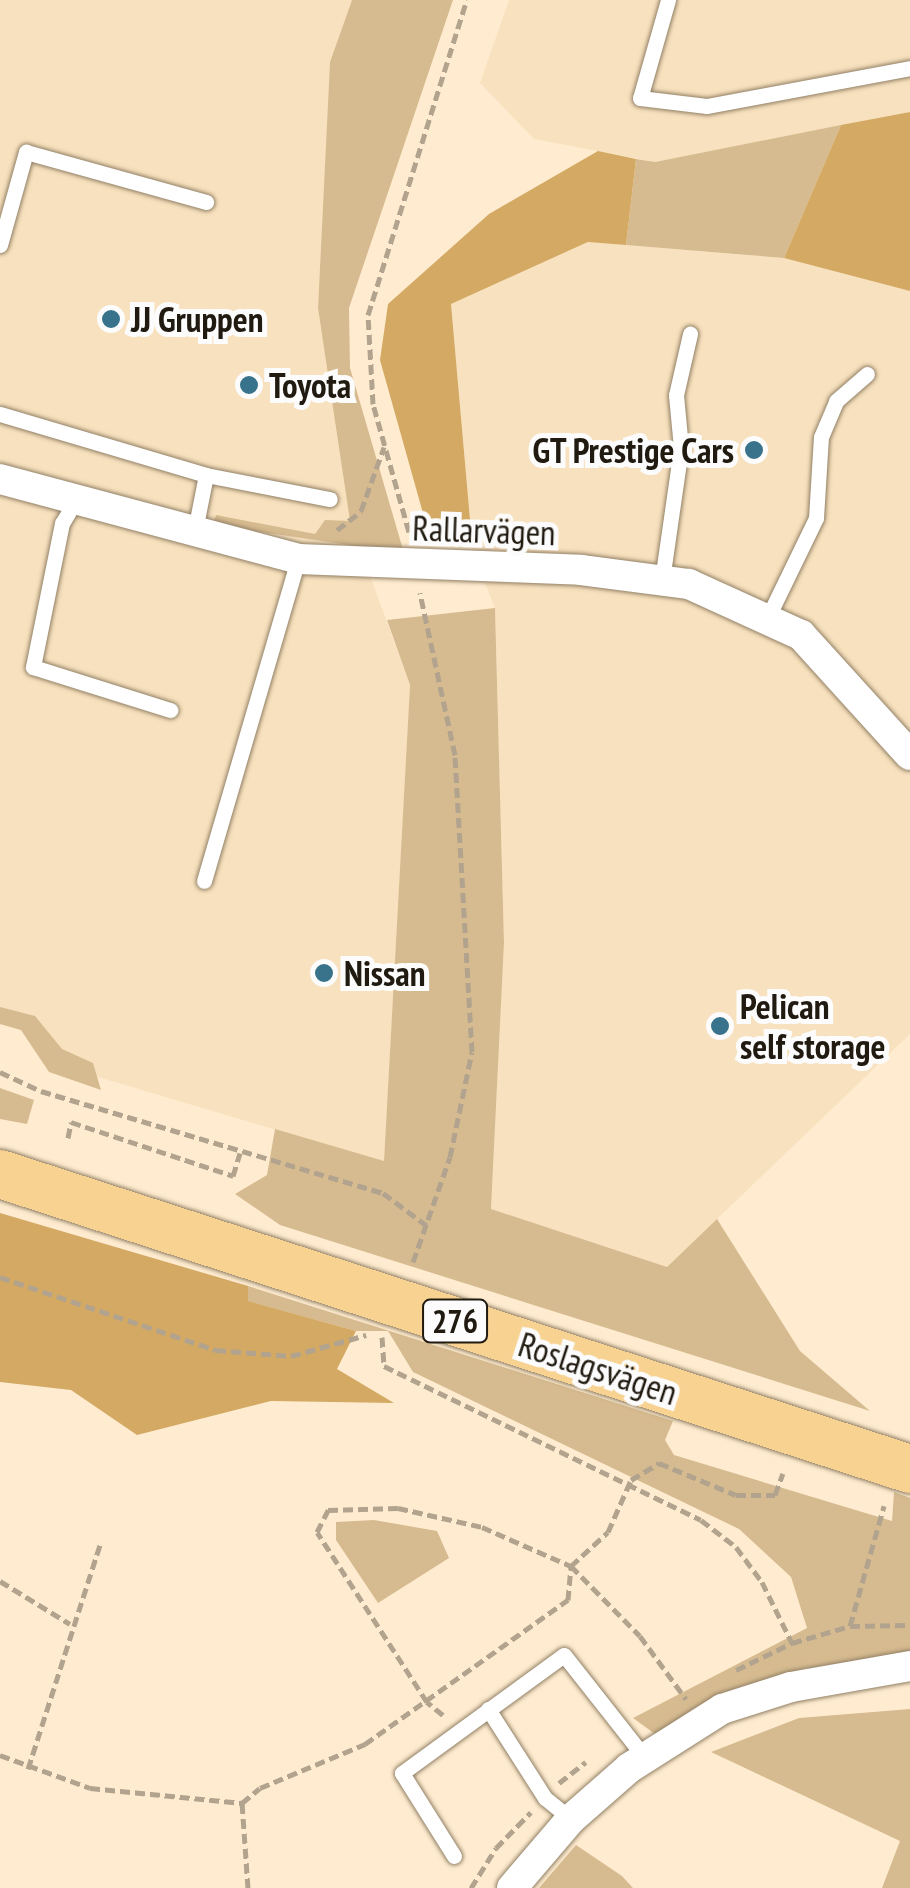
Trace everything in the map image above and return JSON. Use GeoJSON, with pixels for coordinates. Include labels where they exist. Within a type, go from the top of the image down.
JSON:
{"type":"FeatureCollection","features":[{"type":"Feature","properties":{"kind":"main road","name":"Roslagsvägen"},"geometry":{"type":"LineString","coordinates":[[0,1148],[910,1437]]}},
{"type":"Feature","properties":{"kind":"main road","name":"Roslagsvägen"},"geometry":{"type":"LineString","coordinates":[[0,1174],[897,1488]]}},
{"type":"Feature","properties":{"kind":"street","name":"Rallarvägen"},"geometry":{"type":"LineString","coordinates":[[0,480],[194,534],[412,584],[581,570],[689,584],[768,616],[801,635],[910,755]]}},
{"type":"Feature","properties":{"kind":"street"},"geometry":{"type":"LineString","coordinates":[[512,1888],[571,1819],[646,1758],[722,1710],[791,1687],[910,1666]]}},
{"type":"Feature","properties":{"kind":"lane"},"geometry":{"type":"LineString","coordinates":[[668,0],[640,98],[707,106],[910,68]]}},
{"type":"Feature","properties":{"kind":"lane"},"geometry":{"type":"LineString","coordinates":[[0,246],[26,152],[206,202]]}},
{"type":"Feature","properties":{"kind":"lane"},"geometry":{"type":"LineString","coordinates":[[662,580],[681,448],[676,395],[690,334]]}},
{"type":"Feature","properties":{"kind":"lane"},"geometry":{"type":"LineString","coordinates":[[768,616],[816,518],[821,436],[836,401],[867,374]]}},
{"type":"Feature","properties":{"kind":"lane"},"geometry":{"type":"LineString","coordinates":[[0,414],[206,475],[330,500]]}},
{"type":"Feature","properties":{"kind":"lane"},"geometry":{"type":"LineString","coordinates":[[194,534],[206,475]]}},
{"type":"Feature","properties":{"kind":"lane"},"geometry":{"type":"LineString","coordinates":[[76,500],[62,523],[33,666],[170,710]]}},
{"type":"Feature","properties":{"kind":"lane"},"geometry":{"type":"LineString","coordinates":[[204,881],[307,560]]}},
{"type":"Feature","properties":{"kind":"lane"},"geometry":{"type":"LineString","coordinates":[[454,1856],[402,1772],[564,1654],[646,1758]]}},
{"type":"Feature","properties":{"kind":"lane"},"geometry":{"type":"LineString","coordinates":[[488,1709],[545,1798],[571,1819]]}},
{"type":"Feature","properties":{"kind":"path"},"geometry":{"type":"LineString","coordinates":[[413,1262],[450,1157],[472,1052],[455,754],[412,584],[385,444],[373,404],[368,315],[467,0]]}},
{"type":"Feature","properties":{"kind":"path"},"geometry":{"type":"LineString","coordinates":[[307,560],[361,511],[385,444]]}},
{"type":"Feature","properties":{"kind":"path"},"geometry":{"type":"LineString","coordinates":[[412,584],[439,596]]}},
{"type":"Feature","properties":{"kind":"path"},"geometry":{"type":"LineString","coordinates":[[0,1072],[240,1153],[382,1194],[426,1224]]}},
{"type":"Feature","properties":{"kind":"path"},"geometry":{"type":"LineString","coordinates":[[68,1138],[71,1122],[233,1176],[240,1153]]}},
{"type":"Feature","properties":{"kind":"path"},"geometry":{"type":"LineString","coordinates":[[0,1277],[216,1350],[290,1356],[346,1345],[381,1328],[384,1366],[630,1480],[736,1547],[792,1643]]}},
{"type":"Feature","properties":{"kind":"path"},"geometry":{"type":"LineString","coordinates":[[0,1755],[28,1769],[90,1788],[242,1803],[260,1788],[365,1744],[568,1600],[571,1566],[608,1532],[630,1480],[659,1463],[736,1495],[775,1495],[783,1473]]}},
{"type":"Feature","properties":{"kind":"path"},"geometry":{"type":"LineString","coordinates":[[850,1626],[897,1488]]}},
{"type":"Feature","properties":{"kind":"path"},"geometry":{"type":"LineString","coordinates":[[460,1730],[427,1702],[316,1532],[328,1510],[398,1508],[482,1526],[571,1566],[640,1636],[686,1698]]}},
{"type":"Feature","properties":{"kind":"path"},"geometry":{"type":"LineString","coordinates":[[28,1769],[64,1671],[71,1624],[101,1542]]}},
{"type":"Feature","properties":{"kind":"path"},"geometry":{"type":"LineString","coordinates":[[0,1582],[71,1624]]}},
{"type":"Feature","properties":{"kind":"path"},"geometry":{"type":"LineString","coordinates":[[242,1803],[248,1888]]}},
{"type":"Feature","properties":{"kind":"shaded area"},"geometry":{"type":"Polygon","coordinates":[[[0,0],[352,0],[330,62],[318,308],[350,521],[410,685],[384,1162],[41,1060],[21,1030],[0,1024],[0,0]]]}},
{"type":"Feature","properties":{"kind":"shaded area"},"geometry":{"type":"Polygon","coordinates":[[[352,0],[453,0],[349,308],[350,368],[404,553],[213,525],[216,515],[315,534],[325,520],[350,521],[318,308],[330,62],[352,0]]]}},
{"type":"Feature","properties":{"kind":"shaded area"},"geometry":{"type":"Polygon","coordinates":[[[509,0],[910,0],[910,112],[655,162],[534,139],[480,83],[509,0]]]}},
{"type":"Feature","properties":{"kind":"shaded area"},"geometry":{"type":"Polygon","coordinates":[[[910,112],[910,291],[784,258],[841,125],[910,112]]]}},
{"type":"Feature","properties":{"kind":"shaded area"},"geometry":{"type":"Polygon","coordinates":[[[841,125],[784,258],[626,245],[636,159],[655,162],[841,125]]]}},
{"type":"Feature","properties":{"kind":"shaded area"},"geometry":{"type":"Polygon","coordinates":[[[598,151],[636,159],[626,245],[588,242],[451,304],[471,531],[428,531],[380,360],[388,304],[489,214],[598,151]]]}},
{"type":"Feature","properties":{"kind":"shaded area"},"geometry":{"type":"Polygon","coordinates":[[[589,242],[784,258],[910,291],[910,1034],[667,1267],[491,1209],[504,943],[495,608],[473,553],[451,304],[589,242]]]}},
{"type":"Feature","properties":{"kind":"shaded area"},"geometry":{"type":"Polygon","coordinates":[[[495,608],[504,943],[491,1209],[667,1267],[717,1219],[800,1351],[870,1411],[280,1225],[235,1194],[267,1175],[275,1129],[384,1161],[410,685],[387,620],[495,608]]]}},
{"type":"Feature","properties":{"kind":"shaded area"},"geometry":{"type":"Polygon","coordinates":[[[0,1007],[35,1016],[62,1049],[93,1063],[101,1090],[49,1072],[21,1030],[0,1024],[0,1007]]]}},
{"type":"Feature","properties":{"kind":"shaded area"},"geometry":{"type":"Polygon","coordinates":[[[0,1088],[34,1100],[27,1124],[0,1119],[0,1088]]]}},
{"type":"Feature","properties":{"kind":"shaded area"},"geometry":{"type":"Polygon","coordinates":[[[0,1213],[248,1286],[248,1301],[356,1331],[337,1369],[394,1403],[271,1401],[137,1435],[71,1390],[0,1382],[0,1213]]]}},
{"type":"Feature","properties":{"kind":"shaded area"},"geometry":{"type":"Polygon","coordinates":[[[248,1286],[673,1421],[665,1440],[674,1455],[892,1521],[894,1492],[910,1498],[910,1652],[802,1669],[655,1734],[633,1718],[807,1628],[791,1577],[739,1529],[413,1372],[388,1331],[356,1331],[247,1301],[248,1286]]]}},
{"type":"Feature","properties":{"kind":"shaded area"},"geometry":{"type":"Polygon","coordinates":[[[374,1520],[437,1531],[449,1558],[378,1603],[336,1540],[336,1522],[374,1520]]]}},
{"type":"Feature","properties":{"kind":"shaded area"},"geometry":{"type":"Polygon","coordinates":[[[910,1709],[910,1888],[882,1888],[900,1841],[711,1752],[799,1718],[910,1709]]]}},
{"type":"Feature","properties":{"kind":"shaded area"},"geometry":{"type":"Polygon","coordinates":[[[576,1845],[622,1876],[633,1888],[539,1888],[576,1845]]]}},
{"type":"Feature","properties":{"kind":"place","name":"JJ Gruppen"},"geometry":{"type":"Point","coordinates":[111,319]}},
{"type":"Feature","properties":{"kind":"place","name":"Toyota"},"geometry":{"type":"Point","coordinates":[249,385]}},
{"type":"Feature","properties":{"kind":"place","name":"GT Prestige Cars"},"geometry":{"type":"Point","coordinates":[754,450]}},
{"type":"Feature","properties":{"kind":"place","name":"Nissan"},"geometry":{"type":"Point","coordinates":[324,973]}},
{"type":"Feature","properties":{"kind":"place","name":"Pelican self storage"},"geometry":{"type":"Point","coordinates":[720,1026]}}]}
